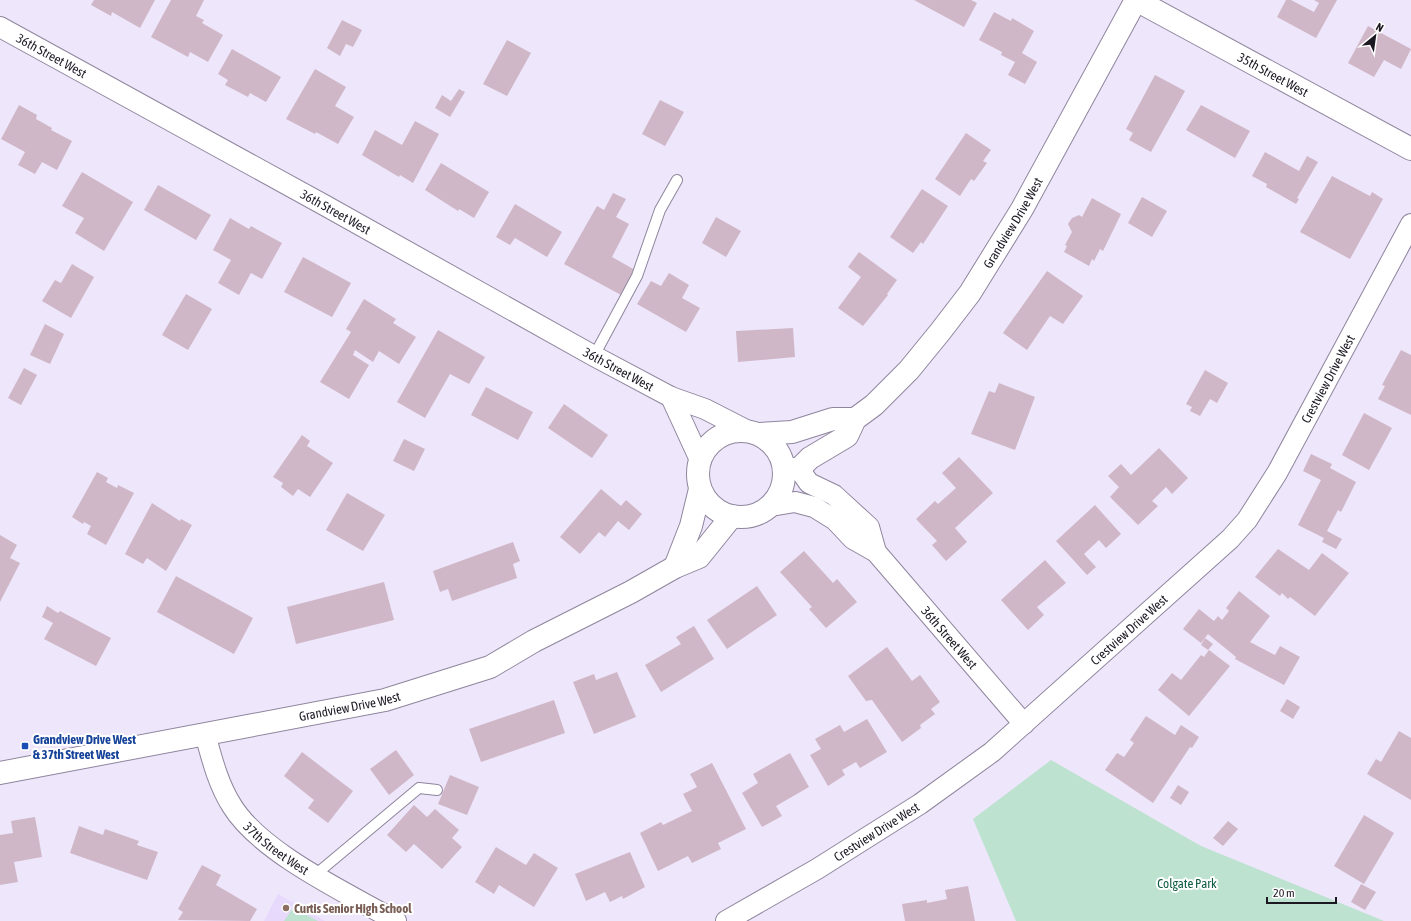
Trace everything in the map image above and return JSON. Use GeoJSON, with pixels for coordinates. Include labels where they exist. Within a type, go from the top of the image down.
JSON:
{"type":"FeatureCollection","features":[{"type":"Feature","properties":{"kind":"street","name":"35th Street West"},"geometry":{"type":"LineString","coordinates":[[1136,0],[1411,148]]}},
{"type":"Feature","properties":{"kind":"street","name":"Grandview Drive West"},"geometry":{"type":"LineString","coordinates":[[792,469],[847,436],[855,419],[874,405],[909,370],[970,292],[1022,209],[1136,0]]}},
{"type":"Feature","properties":{"kind":"street","name":"36th Street West"},"geometry":{"type":"LineString","coordinates":[[0,27],[594,356],[671,397],[705,409],[753,432]]}},
{"type":"Feature","properties":{"kind":"street","name":"Crestview Drive West"},"geometry":{"type":"LineString","coordinates":[[726,921],[817,869],[920,804],[992,752],[1226,544],[1247,520],[1277,473],[1411,224]]}},
{"type":"Feature","properties":{"kind":"street"},"geometry":{"type":"LineString","coordinates":[[671,397],[700,460]]}},
{"type":"Feature","properties":{"kind":"street"},"geometry":{"type":"LineString","coordinates":[[674,567],[691,526],[700,489],[698,475],[700,460],[707,447],[717,437],[731,431],[792,432],[833,419],[855,419]]}},
{"type":"Feature","properties":{"kind":"street"},"geometry":{"type":"LineString","coordinates":[[700,489],[708,502],[718,511],[732,516],[745,517],[759,514],[771,506],[779,496],[792,469],[772,443],[753,432]]}},
{"type":"Feature","properties":{"kind":"street","name":"36th Street West"},"geometry":{"type":"LineString","coordinates":[[792,469],[810,483],[834,495],[868,527],[876,552]]}},
{"type":"Feature","properties":{"kind":"street","name":"36th Street West"},"geometry":{"type":"LineString","coordinates":[[771,506],[795,502],[814,507],[835,520],[854,539],[876,552],[1024,724]]}},
{"type":"Feature","properties":{"kind":"street","name":"Grandview Drive West"},"geometry":{"type":"LineString","coordinates":[[0,773],[385,700],[490,667],[534,641],[625,596],[674,567],[699,557],[732,516]]}},
{"type":"Feature","properties":{"kind":"street","name":"37th Street West"},"geometry":{"type":"LineString","coordinates":[[205,734],[220,784],[239,816],[247,826],[270,846],[314,874],[396,921]]}},
{"type":"Feature","properties":{"kind":"lane"},"geometry":{"type":"LineString","coordinates":[[594,356],[637,276],[660,210],[677,180]]}},
{"type":"Feature","properties":{"kind":"lane"},"geometry":{"type":"LineString","coordinates":[[314,874],[419,788],[437,790]]}},
{"type":"Feature","properties":{"kind":"shaded area","name":"Curtis Senior High School"},"geometry":{"type":"Polygon","coordinates":[[[278,894],[325,921],[264,921],[278,894]]]}},
{"type":"Feature","properties":{"kind":"green space","name":"Colgate Park"},"geometry":{"type":"Polygon","coordinates":[[[1051,760],[1201,846],[1384,921],[1016,921],[973,819],[1051,760]]]}},
{"type":"Feature","properties":{"kind":"green space"},"geometry":{"type":"Polygon","coordinates":[[[293,908],[318,921],[284,921],[293,908]]]}},
{"type":"Feature","properties":{"kind":"building"},"geometry":{"type":"Polygon","coordinates":[[[94,0],[155,0],[140,28],[112,12],[111,16],[91,5],[94,0]]]}},
{"type":"Feature","properties":{"kind":"building"},"geometry":{"type":"Polygon","coordinates":[[[171,0],[204,0],[196,16],[204,20],[202,23],[223,35],[208,62],[190,52],[188,57],[151,37],[171,0]]]}},
{"type":"Feature","properties":{"kind":"building"},"geometry":{"type":"Polygon","coordinates":[[[914,0],[971,0],[977,3],[964,27],[914,0]]]}},
{"type":"Feature","properties":{"kind":"building"},"geometry":{"type":"Polygon","coordinates":[[[1286,0],[1291,0],[1314,12],[1319,3],[1314,0],[1337,0],[1316,38],[1277,17],[1286,0]]]}},
{"type":"Feature","properties":{"kind":"building"},"geometry":{"type":"Polygon","coordinates":[[[994,12],[1011,21],[1012,18],[1034,31],[1022,53],[1037,62],[1025,84],[1008,75],[1015,62],[1001,55],[1002,52],[979,40],[994,12]]]}},
{"type":"Feature","properties":{"kind":"building"},"geometry":{"type":"Polygon","coordinates":[[[342,20],[362,30],[353,47],[346,44],[340,56],[327,48],[342,20]]]}},
{"type":"Feature","properties":{"kind":"building"},"geometry":{"type":"Polygon","coordinates":[[[1368,26],[1411,49],[1401,69],[1384,60],[1374,77],[1348,63],[1368,26]]]}},
{"type":"Feature","properties":{"kind":"building"},"geometry":{"type":"Polygon","coordinates":[[[507,40],[531,53],[507,96],[483,84],[507,40]]]}},
{"type":"Feature","properties":{"kind":"building"},"geometry":{"type":"Polygon","coordinates":[[[232,49],[281,77],[266,102],[250,93],[248,97],[225,85],[228,80],[218,74],[232,49]]]}},
{"type":"Feature","properties":{"kind":"building"},"geometry":{"type":"Polygon","coordinates":[[[315,69],[346,87],[335,106],[354,117],[338,144],[316,132],[315,134],[286,119],[315,69]]]}},
{"type":"Feature","properties":{"kind":"building"},"geometry":{"type":"Polygon","coordinates":[[[1155,75],[1185,91],[1151,152],[1129,140],[1133,133],[1126,129],[1155,75]]]}},
{"type":"Feature","properties":{"kind":"building"},"geometry":{"type":"Polygon","coordinates":[[[459,89],[465,92],[450,117],[435,108],[442,95],[451,101],[459,89]]]}},
{"type":"Feature","properties":{"kind":"building"},"geometry":{"type":"Polygon","coordinates":[[[660,100],[684,112],[665,146],[642,134],[660,100]]]}},
{"type":"Feature","properties":{"kind":"building"},"geometry":{"type":"Polygon","coordinates":[[[19,105],[37,115],[36,119],[52,128],[51,130],[72,141],[57,170],[42,162],[35,174],[18,165],[25,152],[1,139],[19,105]]]}},
{"type":"Feature","properties":{"kind":"building"},"geometry":{"type":"Polygon","coordinates":[[[1201,105],[1250,131],[1235,158],[1186,130],[1201,105]]]}},
{"type":"Feature","properties":{"kind":"building"},"geometry":{"type":"Polygon","coordinates":[[[415,121],[439,134],[413,183],[400,175],[399,177],[362,155],[375,130],[402,145],[415,121]]]}},
{"type":"Feature","properties":{"kind":"building"},"geometry":{"type":"Polygon","coordinates":[[[966,133],[991,150],[983,161],[987,163],[974,181],[971,179],[960,196],[935,179],[966,133]]]}},
{"type":"Feature","properties":{"kind":"building"},"geometry":{"type":"Polygon","coordinates":[[[1265,152],[1299,171],[1307,156],[1318,162],[1297,198],[1299,199],[1296,204],[1266,187],[1267,184],[1252,176],[1265,152]]]}},
{"type":"Feature","properties":{"kind":"building"},"geometry":{"type":"Polygon","coordinates":[[[441,163],[489,192],[474,218],[459,209],[458,211],[425,190],[441,163]]]}},
{"type":"Feature","properties":{"kind":"building"},"geometry":{"type":"Polygon","coordinates":[[[82,172],[133,202],[104,251],[75,233],[84,218],[62,206],[82,172]]]}},
{"type":"Feature","properties":{"kind":"building"},"geometry":{"type":"Polygon","coordinates":[[[1332,176],[1370,196],[1372,192],[1383,199],[1350,259],[1300,232],[1332,176]]]}},
{"type":"Feature","properties":{"kind":"building"},"geometry":{"type":"Polygon","coordinates":[[[158,185],[211,215],[196,240],[144,210],[158,185]]]}},
{"type":"Feature","properties":{"kind":"building"},"geometry":{"type":"Polygon","coordinates":[[[922,189],[948,206],[923,244],[921,242],[913,253],[890,237],[922,189]]]}},
{"type":"Feature","properties":{"kind":"building"},"geometry":{"type":"Polygon","coordinates":[[[613,193],[626,199],[616,217],[629,224],[612,257],[635,270],[621,295],[564,264],[597,206],[604,210],[613,193]]]}},
{"type":"Feature","properties":{"kind":"building"},"geometry":{"type":"Polygon","coordinates":[[[1142,197],[1167,211],[1152,237],[1128,223],[1142,197]]]}},
{"type":"Feature","properties":{"kind":"building"},"geometry":{"type":"Polygon","coordinates":[[[1092,198],[1121,214],[1103,251],[1100,249],[1094,261],[1092,259],[1089,266],[1064,252],[1067,246],[1065,245],[1072,232],[1068,224],[1072,218],[1079,215],[1082,217],[1092,198]]]}},
{"type":"Feature","properties":{"kind":"building"},"geometry":{"type":"Polygon","coordinates":[[[515,204],[562,232],[547,257],[515,238],[510,245],[496,237],[515,204]]]}},
{"type":"Feature","properties":{"kind":"building"},"geometry":{"type":"Polygon","coordinates":[[[716,217],[741,231],[726,257],[702,243],[716,217]]]}},
{"type":"Feature","properties":{"kind":"building"},"geometry":{"type":"Polygon","coordinates":[[[230,218],[249,229],[251,226],[282,243],[262,279],[251,273],[239,295],[218,283],[231,260],[213,250],[230,218]]]}},
{"type":"Feature","properties":{"kind":"building"},"geometry":{"type":"Polygon","coordinates":[[[859,252],[897,280],[887,294],[888,295],[863,326],[838,308],[861,277],[848,267],[859,252]]]}},
{"type":"Feature","properties":{"kind":"building"},"geometry":{"type":"Polygon","coordinates":[[[303,257],[351,283],[332,317],[284,292],[303,257]]]}},
{"type":"Feature","properties":{"kind":"building"},"geometry":{"type":"Polygon","coordinates":[[[72,264],[94,277],[71,318],[42,301],[55,280],[61,283],[72,264]]]}},
{"type":"Feature","properties":{"kind":"building"},"geometry":{"type":"Polygon","coordinates":[[[1047,271],[1083,296],[1063,324],[1050,316],[1027,350],[1003,333],[1047,271]]]}},
{"type":"Feature","properties":{"kind":"building"},"geometry":{"type":"Polygon","coordinates":[[[669,273],[689,285],[682,298],[700,308],[686,332],[637,304],[651,281],[661,286],[669,273]]]}},
{"type":"Feature","properties":{"kind":"building"},"geometry":{"type":"Polygon","coordinates":[[[186,294],[212,309],[188,350],[162,335],[186,294]]]}},
{"type":"Feature","properties":{"kind":"building"},"geometry":{"type":"Polygon","coordinates":[[[364,299],[396,319],[393,323],[416,337],[399,364],[379,351],[373,362],[355,350],[353,355],[369,365],[349,399],[320,382],[351,332],[346,329],[364,299]]]}},
{"type":"Feature","properties":{"kind":"building"},"geometry":{"type":"Polygon","coordinates":[[[45,324],[64,334],[50,364],[30,355],[45,324]]]}},
{"type":"Feature","properties":{"kind":"building"},"geometry":{"type":"Polygon","coordinates":[[[793,328],[795,357],[738,362],[736,331],[793,328]]]}},
{"type":"Feature","properties":{"kind":"building"},"geometry":{"type":"Polygon","coordinates":[[[438,330],[485,357],[469,384],[450,374],[425,418],[397,402],[438,330]]]}},
{"type":"Feature","properties":{"kind":"building"},"geometry":{"type":"Polygon","coordinates":[[[1401,350],[1411,355],[1411,415],[1378,399],[1385,386],[1382,385],[1401,350]]]}},
{"type":"Feature","properties":{"kind":"building"},"geometry":{"type":"Polygon","coordinates":[[[24,368],[37,375],[21,405],[8,398],[24,368]]]}},
{"type":"Feature","properties":{"kind":"building"},"geometry":{"type":"Polygon","coordinates":[[[1205,370],[1228,383],[1217,403],[1210,399],[1200,416],[1190,411],[1192,407],[1186,404],[1205,370]]]}},
{"type":"Feature","properties":{"kind":"building"},"geometry":{"type":"Polygon","coordinates":[[[999,383],[1035,397],[1015,450],[971,434],[989,391],[995,393],[999,383]]]}},
{"type":"Feature","properties":{"kind":"building"},"geometry":{"type":"Polygon","coordinates":[[[486,387],[533,412],[518,440],[471,415],[486,387]]]}},
{"type":"Feature","properties":{"kind":"building"},"geometry":{"type":"Polygon","coordinates":[[[564,404],[608,435],[592,458],[548,428],[564,404]]]}},
{"type":"Feature","properties":{"kind":"building"},"geometry":{"type":"Polygon","coordinates":[[[1364,413],[1392,428],[1369,470],[1342,455],[1364,413]]]}},
{"type":"Feature","properties":{"kind":"building"},"geometry":{"type":"Polygon","coordinates":[[[302,435],[310,441],[307,446],[333,463],[310,497],[298,489],[293,496],[281,487],[283,483],[273,477],[302,435]]]}},
{"type":"Feature","properties":{"kind":"building"},"geometry":{"type":"Polygon","coordinates":[[[404,439],[425,449],[414,471],[393,461],[404,439]]]}},
{"type":"Feature","properties":{"kind":"building"},"geometry":{"type":"Polygon","coordinates":[[[1159,448],[1188,478],[1172,494],[1166,487],[1152,501],[1158,506],[1138,525],[1110,497],[1119,487],[1108,476],[1121,464],[1131,475],[1159,448]]]}},
{"type":"Feature","properties":{"kind":"building"},"geometry":{"type":"Polygon","coordinates":[[[1311,454],[1332,464],[1330,468],[1356,482],[1341,512],[1338,510],[1327,531],[1342,539],[1336,549],[1322,542],[1324,538],[1298,525],[1321,480],[1303,471],[1311,454]]]}},
{"type":"Feature","properties":{"kind":"building"},"geometry":{"type":"Polygon","coordinates":[[[959,457],[993,493],[955,528],[967,542],[946,561],[932,545],[937,541],[916,519],[935,501],[938,504],[956,488],[942,473],[959,457]]]}},
{"type":"Feature","properties":{"kind":"building"},"geometry":{"type":"Polygon","coordinates":[[[97,472],[108,478],[106,482],[117,488],[118,485],[134,493],[106,545],[87,534],[91,526],[84,522],[83,524],[72,517],[97,472]]]}},
{"type":"Feature","properties":{"kind":"building"},"geometry":{"type":"Polygon","coordinates":[[[601,489],[621,506],[626,500],[642,514],[629,530],[618,521],[605,537],[599,532],[580,554],[560,537],[601,489]]]}},
{"type":"Feature","properties":{"kind":"building"},"geometry":{"type":"Polygon","coordinates":[[[347,493],[385,515],[363,551],[326,530],[347,493]]]}},
{"type":"Feature","properties":{"kind":"building"},"geometry":{"type":"Polygon","coordinates":[[[152,503],[180,521],[181,519],[192,525],[166,571],[147,558],[143,564],[125,554],[152,503]]]}},
{"type":"Feature","properties":{"kind":"building"},"geometry":{"type":"Polygon","coordinates":[[[1095,505],[1121,534],[1106,548],[1099,540],[1084,554],[1096,567],[1087,575],[1056,541],[1095,505]]]}},
{"type":"Feature","properties":{"kind":"building"},"geometry":{"type":"Polygon","coordinates":[[[0,535],[17,545],[10,558],[20,563],[0,602],[0,535]]]}},
{"type":"Feature","properties":{"kind":"building"},"geometry":{"type":"Polygon","coordinates":[[[513,542],[520,561],[513,564],[517,578],[452,601],[448,589],[440,592],[433,571],[513,542]]]}},
{"type":"Feature","properties":{"kind":"building"},"geometry":{"type":"Polygon","coordinates":[[[1278,549],[1309,570],[1322,553],[1349,573],[1315,616],[1290,597],[1288,599],[1282,593],[1280,596],[1255,577],[1278,549]]]}},
{"type":"Feature","properties":{"kind":"building"},"geometry":{"type":"Polygon","coordinates":[[[804,551],[833,583],[837,579],[857,602],[826,628],[809,609],[812,607],[780,572],[804,551]]]}},
{"type":"Feature","properties":{"kind":"building"},"geometry":{"type":"Polygon","coordinates":[[[1045,560],[1066,583],[1037,607],[1044,615],[1028,630],[1001,600],[1045,560]]]}},
{"type":"Feature","properties":{"kind":"building"},"geometry":{"type":"Polygon","coordinates":[[[176,576],[253,618],[234,654],[157,612],[176,576]]]}},
{"type":"Feature","properties":{"kind":"building"},"geometry":{"type":"Polygon","coordinates":[[[384,582],[394,620],[296,644],[287,607],[384,582]]]}},
{"type":"Feature","properties":{"kind":"building"},"geometry":{"type":"Polygon","coordinates":[[[757,586],[777,615],[727,649],[707,620],[757,586]]]}},
{"type":"Feature","properties":{"kind":"building"},"geometry":{"type":"Polygon","coordinates":[[[1239,591],[1270,616],[1250,642],[1275,655],[1280,646],[1300,657],[1284,685],[1235,659],[1236,657],[1208,634],[1201,643],[1183,629],[1199,609],[1214,621],[1218,616],[1222,620],[1229,611],[1226,608],[1239,591]]]}},
{"type":"Feature","properties":{"kind":"building"},"geometry":{"type":"Polygon","coordinates":[[[47,606],[58,613],[60,611],[111,638],[96,666],[44,639],[53,623],[42,617],[47,606]]]}},
{"type":"Feature","properties":{"kind":"building"},"geometry":{"type":"Polygon","coordinates":[[[694,626],[714,659],[661,692],[645,665],[681,644],[676,637],[694,626]]]}},
{"type":"Feature","properties":{"kind":"building"},"geometry":{"type":"Polygon","coordinates":[[[1205,638],[1213,644],[1208,650],[1201,645],[1205,638]]]}},
{"type":"Feature","properties":{"kind":"building"},"geometry":{"type":"Polygon","coordinates":[[[887,647],[912,681],[920,675],[940,702],[931,709],[935,714],[920,725],[921,728],[902,742],[872,700],[866,701],[848,676],[887,647]]]}},
{"type":"Feature","properties":{"kind":"building"},"geometry":{"type":"Polygon","coordinates":[[[1209,650],[1230,666],[1189,716],[1158,690],[1172,673],[1181,680],[1201,655],[1204,657],[1209,650]]]}},
{"type":"Feature","properties":{"kind":"building"},"geometry":{"type":"Polygon","coordinates":[[[617,672],[636,717],[594,734],[573,682],[594,674],[596,680],[617,672]]]}},
{"type":"Feature","properties":{"kind":"building"},"geometry":{"type":"Polygon","coordinates":[[[1287,699],[1300,707],[1293,719],[1280,711],[1287,699]]]}},
{"type":"Feature","properties":{"kind":"building"},"geometry":{"type":"Polygon","coordinates":[[[554,700],[565,733],[481,762],[469,729],[554,700]]]}},
{"type":"Feature","properties":{"kind":"building"},"geometry":{"type":"Polygon","coordinates":[[[1146,716],[1175,735],[1181,725],[1199,737],[1192,748],[1190,747],[1153,803],[1105,770],[1117,753],[1124,757],[1134,743],[1130,740],[1146,716]]]}},
{"type":"Feature","properties":{"kind":"building"},"geometry":{"type":"Polygon","coordinates":[[[867,719],[887,752],[860,768],[856,762],[842,770],[845,775],[828,786],[810,755],[821,749],[815,739],[840,725],[844,732],[867,719]]]}},
{"type":"Feature","properties":{"kind":"building"},"geometry":{"type":"Polygon","coordinates":[[[1399,731],[1411,738],[1411,800],[1367,774],[1376,759],[1381,762],[1399,731]]]}},
{"type":"Feature","properties":{"kind":"building"},"geometry":{"type":"Polygon","coordinates":[[[396,750],[414,775],[389,795],[370,769],[396,750]]]}},
{"type":"Feature","properties":{"kind":"building"},"geometry":{"type":"Polygon","coordinates":[[[302,752],[353,791],[328,823],[308,808],[314,800],[284,776],[302,752]]]}},
{"type":"Feature","properties":{"kind":"building"},"geometry":{"type":"Polygon","coordinates":[[[790,753],[809,787],[776,806],[782,816],[762,827],[742,793],[758,783],[753,774],[790,753]]]}},
{"type":"Feature","properties":{"kind":"building"},"geometry":{"type":"Polygon","coordinates":[[[712,763],[746,829],[718,843],[721,849],[692,863],[688,856],[658,871],[640,833],[661,822],[663,825],[692,811],[683,794],[697,787],[690,774],[712,763]]]}},
{"type":"Feature","properties":{"kind":"building"},"geometry":{"type":"Polygon","coordinates":[[[450,775],[479,787],[467,815],[438,804],[450,775]]]}},
{"type":"Feature","properties":{"kind":"building"},"geometry":{"type":"Polygon","coordinates":[[[1178,785],[1189,792],[1181,805],[1170,798],[1178,785]]]}},
{"type":"Feature","properties":{"kind":"building"},"geometry":{"type":"Polygon","coordinates":[[[414,805],[427,817],[435,809],[459,830],[452,838],[462,847],[442,869],[414,844],[406,852],[387,835],[414,805]]]}},
{"type":"Feature","properties":{"kind":"building"},"geometry":{"type":"Polygon","coordinates":[[[1364,815],[1394,833],[1364,884],[1334,866],[1364,815]]]}},
{"type":"Feature","properties":{"kind":"building"},"geometry":{"type":"Polygon","coordinates":[[[35,817],[42,857],[14,862],[18,882],[0,885],[0,835],[13,833],[11,821],[35,817]]]}},
{"type":"Feature","properties":{"kind":"building"},"geometry":{"type":"Polygon","coordinates":[[[1228,821],[1238,829],[1223,846],[1213,838],[1228,821]]]}},
{"type":"Feature","properties":{"kind":"building"},"geometry":{"type":"Polygon","coordinates":[[[79,826],[103,835],[105,829],[139,841],[137,845],[158,852],[147,880],[70,853],[79,826]]]}},
{"type":"Feature","properties":{"kind":"building"},"geometry":{"type":"Polygon","coordinates":[[[496,847],[526,865],[534,853],[558,868],[534,907],[499,885],[494,894],[475,882],[496,847]]]}},
{"type":"Feature","properties":{"kind":"building"},"geometry":{"type":"Polygon","coordinates":[[[630,852],[645,887],[623,899],[622,896],[610,902],[605,892],[586,901],[575,874],[630,852]]]}},
{"type":"Feature","properties":{"kind":"building"},"geometry":{"type":"Polygon","coordinates":[[[202,865],[221,875],[216,885],[257,909],[250,921],[178,920],[183,912],[178,909],[202,865]]]}},
{"type":"Feature","properties":{"kind":"building"},"geometry":{"type":"Polygon","coordinates":[[[1361,884],[1376,892],[1365,910],[1351,902],[1361,884]]]}},
{"type":"Feature","properties":{"kind":"building"},"geometry":{"type":"Polygon","coordinates":[[[968,886],[975,921],[905,921],[902,904],[927,900],[927,903],[947,899],[945,890],[968,886]]]}},
{"type":"Feature","properties":{"kind":"place","name":"Grandview Drive West & 37th Street West"},"geometry":{"type":"Point","coordinates":[25,746]}},
{"type":"Feature","properties":{"kind":"place","name":"Curtis Senior High School"},"geometry":{"type":"Point","coordinates":[286,908]}}]}
